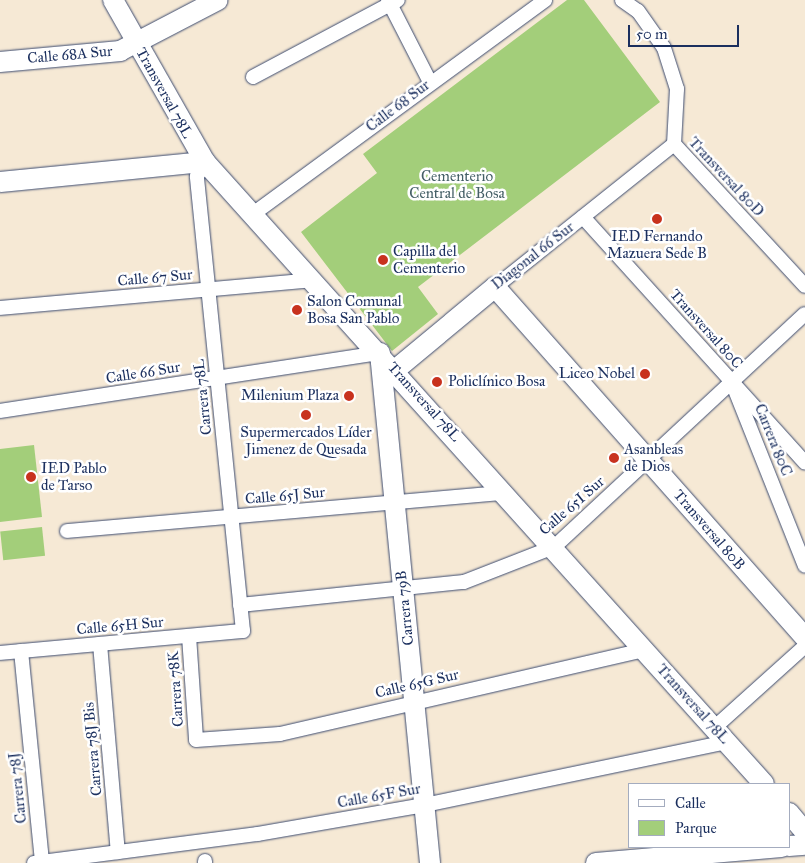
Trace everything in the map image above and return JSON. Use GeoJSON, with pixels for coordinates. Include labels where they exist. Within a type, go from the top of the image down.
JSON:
{"type":"FeatureCollection","features":[{"type":"Feature","properties":{"kind":"street","name":"Transversal 78L"},"geometry":{"type":"LineString","coordinates":[[113,0],[205,162],[506,493],[763,783]]}},
{"type":"Feature","properties":{"kind":"street","name":"Calle 68A Sur"},"geometry":{"type":"LineString","coordinates":[[0,62],[120,51],[218,0]]}},
{"type":"Feature","properties":{"kind":"street","name":"Calle 68 Sur"},"geometry":{"type":"LineString","coordinates":[[253,214],[430,82],[525,5],[545,0]]}},
{"type":"Feature","properties":{"kind":"street","name":"Transversal 80D"},"geometry":{"type":"LineString","coordinates":[[622,0],[638,11],[664,48],[678,89],[674,144],[805,286]]}},
{"type":"Feature","properties":{"kind":"street"},"geometry":{"type":"LineString","coordinates":[[252,76],[392,1],[430,82]]}},
{"type":"Feature","properties":{"kind":"street","name":"Diagonal 66 Sur"},"geometry":{"type":"LineString","coordinates":[[395,370],[495,287],[674,144]]}},
{"type":"Feature","properties":{"kind":"street"},"geometry":{"type":"LineString","coordinates":[[0,182],[205,162]]}},
{"type":"Feature","properties":{"kind":"street","name":"Carrera 78L"},"geometry":{"type":"LineString","coordinates":[[205,162],[197,176],[243,631]]}},
{"type":"Feature","properties":{"kind":"street","name":"Transversal 80C"},"geometry":{"type":"LineString","coordinates":[[583,217],[805,463]]}},
{"type":"Feature","properties":{"kind":"street","name":"Calle 67 Sur"},"geometry":{"type":"LineString","coordinates":[[0,308],[313,280]]}},
{"type":"Feature","properties":{"kind":"street","name":"Transversal 80B"},"geometry":{"type":"LineString","coordinates":[[495,287],[805,638]]}},
{"type":"Feature","properties":{"kind":"street","name":"Calle 65I Sur"},"geometry":{"type":"LineString","coordinates":[[240,606],[464,582],[554,547],[805,314]]}},
{"type":"Feature","properties":{"kind":"street","name":"Calle 66 Sur"},"geometry":{"type":"LineString","coordinates":[[0,411],[380,353]]}},
{"type":"Feature","properties":{"kind":"street","name":"Carrera 79B"},"geometry":{"type":"LineString","coordinates":[[380,353],[430,863]]}},
{"type":"Feature","properties":{"kind":"street","name":"Carrera 80C"},"geometry":{"type":"LineString","coordinates":[[732,382],[805,566]]}},
{"type":"Feature","properties":{"kind":"street","name":"Calle 65J Sur"},"geometry":{"type":"LineString","coordinates":[[67,531],[506,493]]}},
{"type":"Feature","properties":{"kind":"street","name":"Calle 65H Sur"},"geometry":{"type":"LineString","coordinates":[[0,653],[243,631]]}},
{"type":"Feature","properties":{"kind":"street","name":"Carrera 78K"},"geometry":{"type":"LineString","coordinates":[[189,636],[196,740]]}},
{"type":"Feature","properties":{"kind":"street","name":"Carrera 78J Bis"},"geometry":{"type":"LineString","coordinates":[[100,644],[118,852]]}},
{"type":"Feature","properties":{"kind":"street"},"geometry":{"type":"LineString","coordinates":[[720,735],[805,646]]}},
{"type":"Feature","properties":{"kind":"street","name":"Calle 65G Sur"},"geometry":{"type":"LineString","coordinates":[[196,740],[280,734],[414,700],[645,650]]}},
{"type":"Feature","properties":{"kind":"street","name":"Carrera 78J"},"geometry":{"type":"LineString","coordinates":[[21,651],[38,862]]}},
{"type":"Feature","properties":{"kind":"street","name":"Calle 65F Sur"},"geometry":{"type":"LineString","coordinates":[[38,862],[118,852],[425,804],[720,735]]}},
{"type":"Feature","properties":{"kind":"street"},"geometry":{"type":"LineString","coordinates":[[790,814],[805,832]]}},
{"type":"Feature","properties":{"kind":"street"},"geometry":{"type":"LineString","coordinates":[[790,846],[805,845]]}},
{"type":"Feature","properties":{"kind":"street"},"geometry":{"type":"LineString","coordinates":[[596,863],[769,848]]}},
{"type":"Feature","properties":{"kind":"green space","name":"Cementerio Central de Bosa"},"geometry":{"type":"Polygon","coordinates":[[[567,0],[584,0],[660,102],[418,287],[438,314],[392,351],[301,232],[377,173],[363,154],[567,0]]]}},
{"type":"Feature","properties":{"kind":"green space"},"geometry":{"type":"Polygon","coordinates":[[[34,445],[42,517],[0,522],[0,449],[34,445]]]}},
{"type":"Feature","properties":{"kind":"green space"},"geometry":{"type":"Polygon","coordinates":[[[42,527],[45,556],[3,560],[0,531],[42,527]]]}},
{"type":"Feature","properties":{"kind":"place","name":"IED Fernando Mazuera Sede B"},"geometry":{"type":"Point","coordinates":[657,219]}},
{"type":"Feature","properties":{"kind":"place","name":"Capilla del Cementerio"},"geometry":{"type":"Point","coordinates":[383,260]}},
{"type":"Feature","properties":{"kind":"place","name":"Salon Comunal Bosa San Pablo"},"geometry":{"type":"Point","coordinates":[297,310]}},
{"type":"Feature","properties":{"kind":"place","name":"Liceo Nobel"},"geometry":{"type":"Point","coordinates":[645,374]}},
{"type":"Feature","properties":{"kind":"place","name":"Policlínico Bosa"},"geometry":{"type":"Point","coordinates":[437,382]}},
{"type":"Feature","properties":{"kind":"place","name":"Milenium Plaza"},"geometry":{"type":"Point","coordinates":[349,396]}},
{"type":"Feature","properties":{"kind":"place","name":"Supermercados Líder Jimenez de Quesada"},"geometry":{"type":"Point","coordinates":[306,415]}},
{"type":"Feature","properties":{"kind":"place","name":"Asanbleas de Dios"},"geometry":{"type":"Point","coordinates":[614,458]}},
{"type":"Feature","properties":{"kind":"place","name":"IED Pablo de Tarso"},"geometry":{"type":"Point","coordinates":[31,477]}}]}
